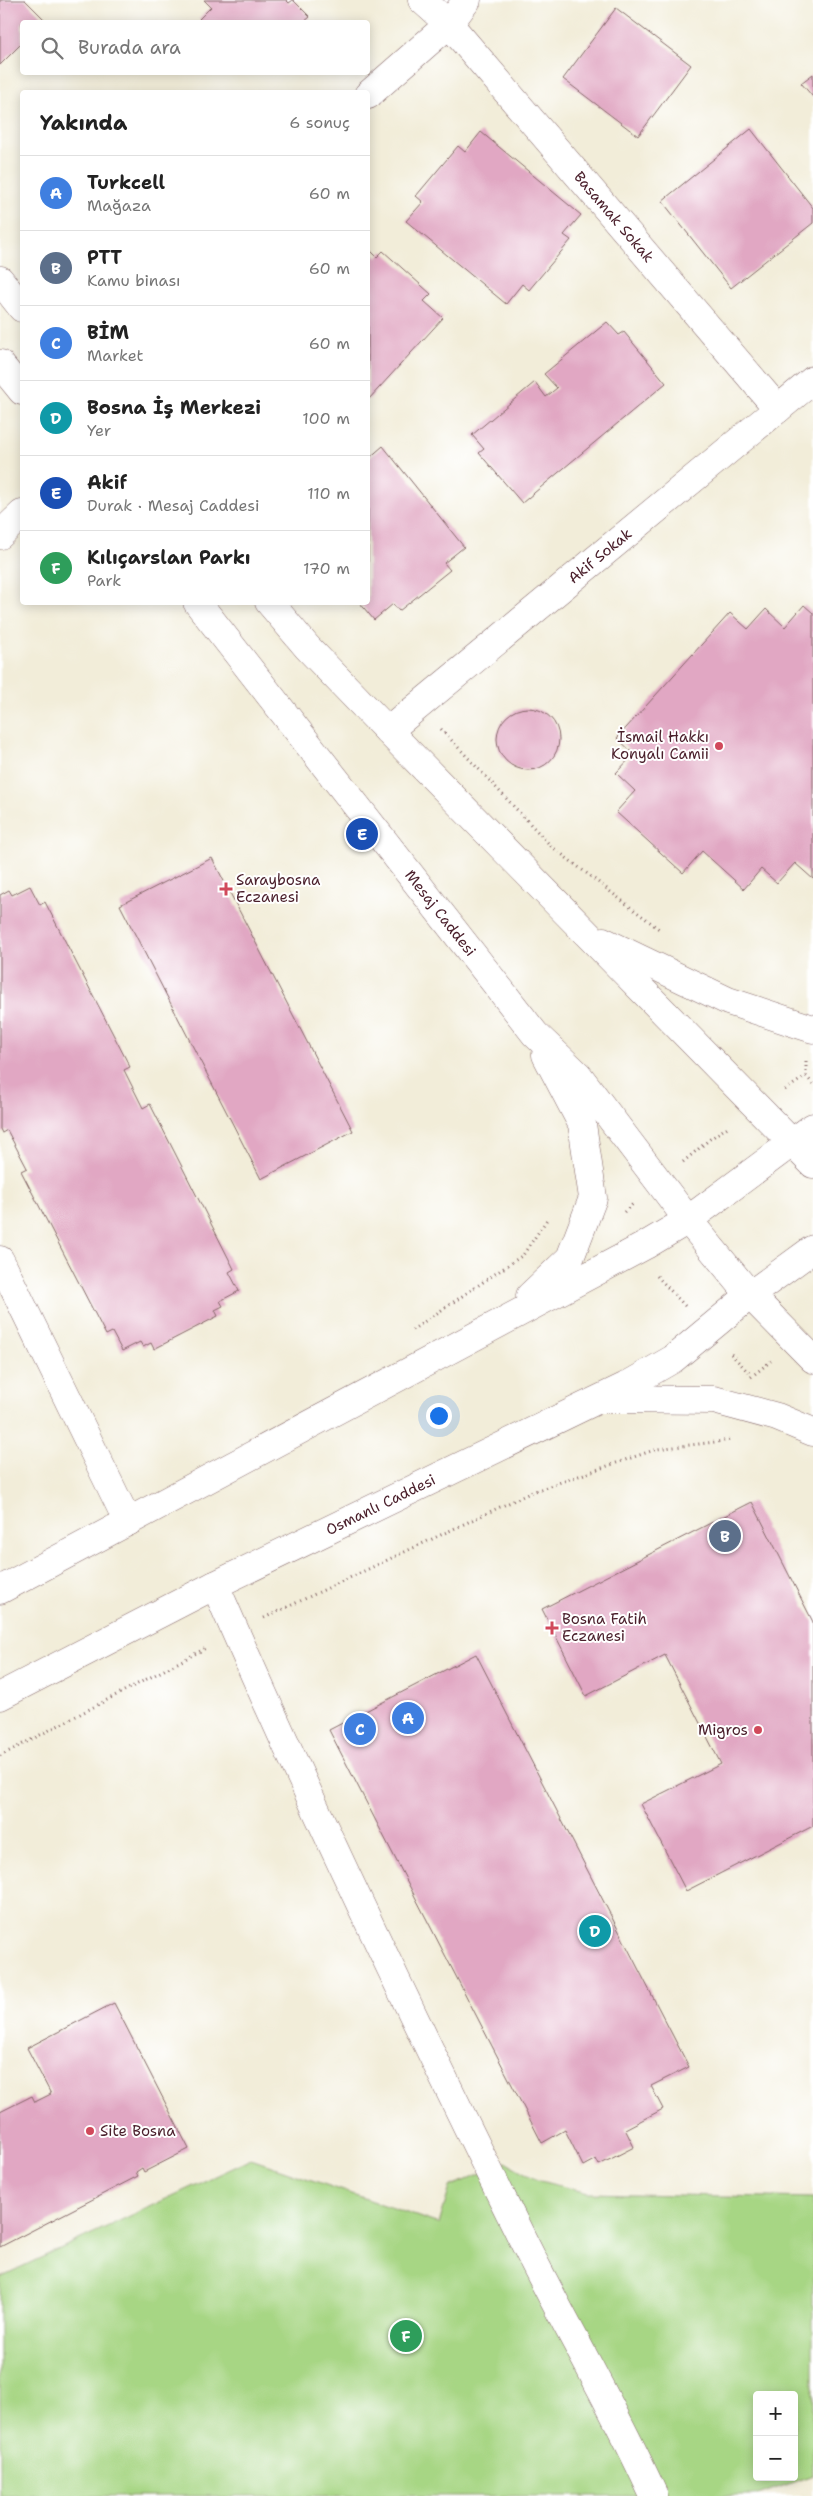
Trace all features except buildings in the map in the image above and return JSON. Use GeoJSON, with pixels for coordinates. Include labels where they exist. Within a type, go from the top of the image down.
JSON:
{"type":"FeatureCollection","features":[{"type":"Feature","properties":{"kind":"street","name":"Basamak Sokak"},"geometry":{"type":"LineString","coordinates":[[422,0],[449,24],[778,409]]}},
{"type":"Feature","properties":{"kind":"street"},"geometry":{"type":"LineString","coordinates":[[370,93],[449,24],[467,0]]}},
{"type":"Feature","properties":{"kind":"street"},"geometry":{"type":"LineString","coordinates":[[0,280],[20,305]]}},
{"type":"Feature","properties":{"kind":"street"},"geometry":{"type":"LineString","coordinates":[[0,364],[20,389]]}},
{"type":"Feature","properties":{"kind":"street","name":"Akif Sokak"},"geometry":{"type":"LineString","coordinates":[[388,731],[813,380]]}},
{"type":"Feature","properties":{"kind":"street"},"geometry":{"type":"LineString","coordinates":[[0,534],[20,516]]}},
{"type":"Feature","properties":{"kind":"street","name":"Mesaj Caddesi"},"geometry":{"type":"LineString","coordinates":[[199,605],[534,1034],[578,1075],[688,1220],[750,1295]]}},
{"type":"Feature","properties":{"kind":"street"},"geometry":{"type":"LineString","coordinates":[[272,605],[307,647],[388,731],[758,1108],[802,1135],[813,1164]]}},
{"type":"Feature","properties":{"kind":"street"},"geometry":{"type":"LineString","coordinates":[[586,933],[728,1001],[813,1029]]}},
{"type":"Feature","properties":{"kind":"street"},"geometry":{"type":"LineString","coordinates":[[505,1320],[570,1258],[593,1198],[582,1124],[534,1034]]}},
{"type":"Feature","properties":{"kind":"street"},"geometry":{"type":"LineString","coordinates":[[1,1587],[128,1522],[637,1250],[688,1220],[802,1135]]}},
{"type":"Feature","properties":{"kind":"street","name":"Osmanlı Caddesi"},"geometry":{"type":"LineString","coordinates":[[0,1696],[215,1585],[599,1399],[673,1359],[750,1295],[813,1248]]}},
{"type":"Feature","properties":{"kind":"street"},"geometry":{"type":"LineString","coordinates":[[0,1260],[128,1522]]}},
{"type":"Feature","properties":{"kind":"street"},"geometry":{"type":"LineString","coordinates":[[750,1295],[813,1359]]}},
{"type":"Feature","properties":{"kind":"street"},"geometry":{"type":"LineString","coordinates":[[599,1399],[714,1400],[777,1417],[813,1432]]}},
{"type":"Feature","properties":{"kind":"street"},"geometry":{"type":"LineString","coordinates":[[215,1585],[274,1720],[455,2104],[547,2288],[633,2450],[654,2496]]}},
{"type":"Feature","properties":{"kind":"path"},"geometry":{"type":"LineString","coordinates":[[420,704],[551,846],[666,934]]}},
{"type":"Feature","properties":{"kind":"path"},"geometry":{"type":"LineString","coordinates":[[751,1375],[666,1286],[614,1221],[710,1139],[806,1076],[813,1084]]}},
{"type":"Feature","properties":{"kind":"path"},"geometry":{"type":"LineString","coordinates":[[0,1756],[303,1598],[532,1492],[657,1449],[741,1439]]}},
{"type":"Feature","properties":{"kind":"green space"},"geometry":{"type":"Polygon","coordinates":[[[251,2159],[439,2224],[450,2187],[506,2162],[537,2180],[588,2193],[813,2198],[813,2475],[798,2480],[798,2391],[753,2391],[753,2481],[796,2481],[755,2496],[0,2496],[0,2277],[251,2159]]]}},
{"type":"Feature","properties":{"kind":"place","name":"İsmail Hakkı Konyalı Camii"},"geometry":{"type":"Point","coordinates":[719,746]}},
{"type":"Feature","properties":{"kind":"place","name":"Akif"},"geometry":{"type":"Point","coordinates":[362,834]}},
{"type":"Feature","properties":{"kind":"place","name":"Saraybosna Eczanesi"},"geometry":{"type":"Point","coordinates":[226,889]}},
{"type":"Feature","properties":{"kind":"place","name":"PTT"},"geometry":{"type":"Point","coordinates":[725,1536]}},
{"type":"Feature","properties":{"kind":"place","name":"Bosna Fatih Eczanesi"},"geometry":{"type":"Point","coordinates":[552,1628]}},
{"type":"Feature","properties":{"kind":"place","name":"Turkcell"},"geometry":{"type":"Point","coordinates":[408,1718]}},
{"type":"Feature","properties":{"kind":"place","name":"BİM"},"geometry":{"type":"Point","coordinates":[360,1729]}},
{"type":"Feature","properties":{"kind":"place","name":"Migros"},"geometry":{"type":"Point","coordinates":[758,1730]}},
{"type":"Feature","properties":{"kind":"place","name":"Bosna İş Merkezi"},"geometry":{"type":"Point","coordinates":[595,1931]}},
{"type":"Feature","properties":{"kind":"place","name":"Site Bosna"},"geometry":{"type":"Point","coordinates":[90,2131]}},
{"type":"Feature","properties":{"kind":"place","name":"Kılıçarslan Parkı"},"geometry":{"type":"Point","coordinates":[406,2336]}}]}
